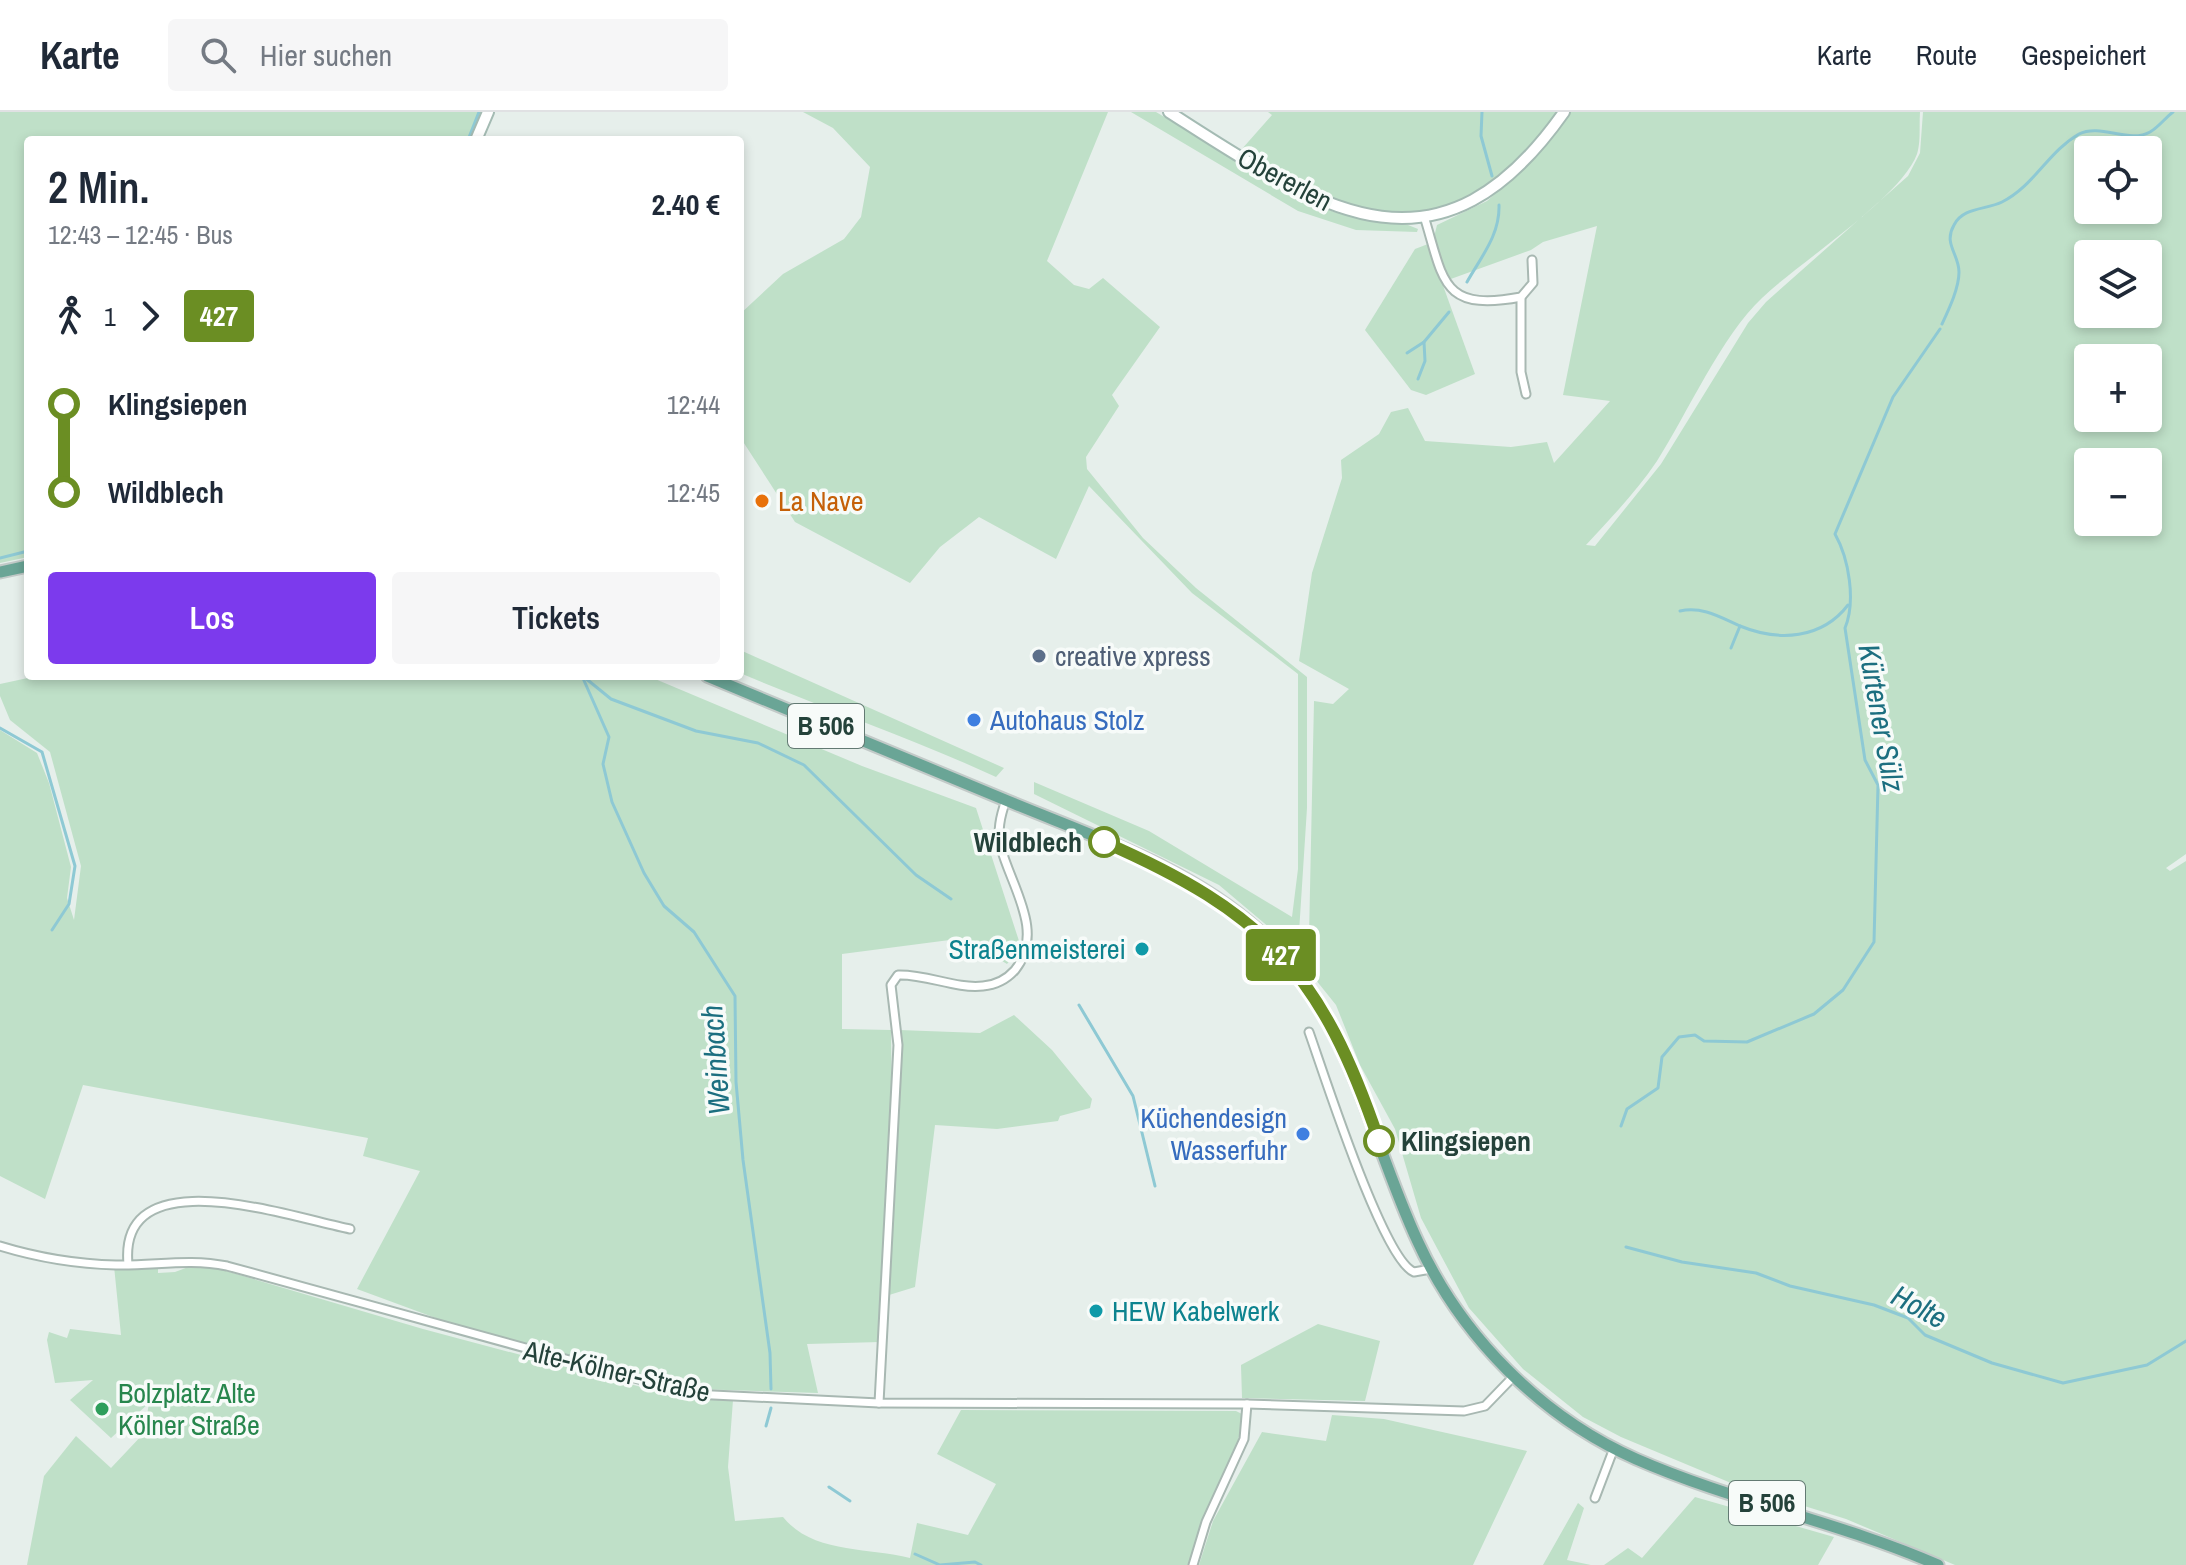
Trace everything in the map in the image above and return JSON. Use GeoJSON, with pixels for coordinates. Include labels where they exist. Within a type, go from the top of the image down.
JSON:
{"type":"FeatureCollection","features":[{"type":"Feature","properties":{"kind":"main road"},"geometry":{"type":"LineString","coordinates":[[478,136],[488,112]]}},
{"type":"Feature","properties":{"kind":"main road","name":"Obererlen"},"geometry":{"type":"LineString","coordinates":[[1169,112],[1296,190],[1334,208],[1370,216],[1424,216],[1451,211],[1484,194],[1520,164],[1564,112]]}},
{"type":"Feature","properties":{"kind":"main road"},"geometry":{"type":"LineString","coordinates":[[0,572],[24,567]]}},
{"type":"Feature","properties":{"kind":"main road","name":"B 506"},"geometry":{"type":"LineString","coordinates":[[717,680],[1006,800],[1191,882],[1231,908],[1276,949],[1316,999],[1336,1033],[1358,1083],[1406,1216],[1431,1269],[1463,1318],[1514,1376],[1558,1413],[1614,1448],[1702,1483],[1869,1536],[1938,1565]]}},
{"type":"Feature","properties":{"kind":"street"},"geometry":{"type":"LineString","coordinates":[[1424,216],[1443,280],[1453,292],[1474,301],[1521,297]]}},
{"type":"Feature","properties":{"kind":"street"},"geometry":{"type":"LineString","coordinates":[[1526,394],[1521,372],[1521,297],[1533,283],[1532,260]]}},
{"type":"Feature","properties":{"kind":"street"},"geometry":{"type":"LineString","coordinates":[[879,1403],[898,1045],[891,985],[898,975],[912,974],[982,987],[1011,975],[1021,963],[1028,950],[1027,921],[1001,847],[1000,818],[1006,800]]}},
{"type":"Feature","properties":{"kind":"street"},"geometry":{"type":"LineString","coordinates":[[1309,1032],[1365,1191],[1401,1261],[1414,1272],[1431,1269]]}},
{"type":"Feature","properties":{"kind":"street"},"geometry":{"type":"LineString","coordinates":[[128,1264],[129,1244],[141,1216],[163,1204],[203,1202],[350,1229]]}},
{"type":"Feature","properties":{"kind":"street","name":"Alte-Kölner-Straße"},"geometry":{"type":"LineString","coordinates":[[0,1246],[60,1259],[128,1264],[204,1261],[693,1394],[879,1403],[1247,1404]]}},
{"type":"Feature","properties":{"kind":"street"},"geometry":{"type":"LineString","coordinates":[[1193,1565],[1206,1522],[1244,1439],[1247,1404],[1478,1410],[1514,1376]]}},
{"type":"Feature","properties":{"kind":"street"},"geometry":{"type":"LineString","coordinates":[[1595,1498],[1614,1448]]}},
{"type":"Feature","properties":{"kind":"green space"},"geometry":{"type":"Polygon","coordinates":[[[0,112],[485,112],[474,136],[24,136],[24,558],[0,563],[0,112]]]}},
{"type":"Feature","properties":{"kind":"green space"},"geometry":{"type":"Polygon","coordinates":[[[803,112],[1108,112],[1047,261],[1074,285],[1089,289],[1103,278],[1160,327],[1112,395],[1119,406],[1086,457],[1087,469],[1143,538],[1196,588],[1307,677],[1307,808],[1298,948],[1303,950],[1309,937],[1314,701],[1333,704],[1349,689],[1299,661],[1312,573],[1342,478],[1341,460],[1379,434],[1391,412],[1408,408],[1425,441],[1511,447],[1547,442],[1554,463],[1610,401],[1563,395],[1597,226],[1543,242],[1531,250],[1448,280],[1434,237],[1437,225],[1487,201],[1523,169],[1569,112],[1920,112],[1917,154],[1907,171],[1876,204],[1908,176],[1920,153],[1923,112],[2186,112],[2186,854],[2166,868],[2170,871],[2186,861],[2186,1565],[1955,1565],[1846,1519],[1731,1483],[1621,1437],[1583,1417],[1523,1369],[1469,1308],[1421,1218],[1395,1129],[1360,1065],[1336,1005],[1283,939],[1219,885],[1034,794],[1034,782],[1149,831],[1292,917],[1298,869],[1298,674],[1192,593],[1089,486],[1056,559],[979,517],[940,547],[910,583],[795,522],[744,443],[744,310],[783,274],[844,239],[861,217],[870,167],[833,128],[803,112]],[[1863,216],[1778,284],[1747,314],[1719,353],[1657,461],[1586,545],[1595,546],[1661,464],[1748,323],[1766,302],[1863,216]]]}},
{"type":"Feature","properties":{"kind":"green space"},"geometry":{"type":"Polygon","coordinates":[[[1131,112],[1156,112],[1294,194],[1334,212],[1408,225],[1418,229],[1417,232],[1356,230],[1298,211],[1131,112]]]}},
{"type":"Feature","properties":{"kind":"green space"},"geometry":{"type":"Polygon","coordinates":[[[1268,112],[1558,112],[1538,139],[1490,183],[1463,199],[1434,210],[1404,215],[1372,213],[1325,199],[1241,150],[1272,115],[1268,112]]]}},
{"type":"Feature","properties":{"kind":"green space"},"geometry":{"type":"Polygon","coordinates":[[[1428,244],[1475,374],[1426,395],[1411,390],[1365,330],[1415,249],[1428,244]]]}},
{"type":"Feature","properties":{"kind":"green space"},"geometry":{"type":"Polygon","coordinates":[[[744,652],[1004,768],[996,777],[744,675],[744,652]]]}},
{"type":"Feature","properties":{"kind":"green space"},"geometry":{"type":"Polygon","coordinates":[[[24,679],[658,680],[862,766],[976,808],[1019,941],[1017,951],[1007,964],[965,938],[842,954],[842,1029],[891,1030],[892,1113],[880,1342],[807,1344],[818,1393],[696,1389],[452,1324],[357,1289],[420,1171],[363,1156],[368,1138],[83,1085],[45,1199],[0,1176],[0,730],[37,753],[49,783],[71,867],[67,898],[74,920],[81,866],[50,752],[10,720],[0,696],[0,684],[24,679]]]}},
{"type":"Feature","properties":{"kind":"green space"},"geometry":{"type":"Polygon","coordinates":[[[1014,1015],[1052,1050],[1092,1099],[1090,1108],[1060,1116],[1058,1121],[997,1129],[935,1125],[915,1287],[889,1295],[901,1073],[899,1030],[980,1033],[1014,1015]]]}},
{"type":"Feature","properties":{"kind":"green space"},"geometry":{"type":"Polygon","coordinates":[[[158,1263],[158,1273],[175,1272],[199,1263],[423,1329],[690,1400],[733,1400],[728,1467],[735,1521],[783,1517],[795,1529],[825,1543],[910,1558],[917,1523],[968,1535],[996,1484],[937,1454],[961,1410],[1236,1411],[1244,1415],[1227,1472],[1189,1565],[27,1565],[44,1476],[76,1436],[111,1468],[144,1433],[149,1403],[111,1438],[70,1400],[93,1380],[55,1383],[47,1340],[49,1332],[67,1338],[70,1329],[121,1335],[114,1266],[158,1263]]]}},
{"type":"Feature","properties":{"kind":"green space"},"geometry":{"type":"Polygon","coordinates":[[[1318,1324],[1380,1341],[1365,1401],[1242,1398],[1241,1365],[1318,1324]]]}},
{"type":"Feature","properties":{"kind":"green space"},"geometry":{"type":"Polygon","coordinates":[[[1332,1415],[1384,1419],[1527,1451],[1473,1565],[1199,1565],[1213,1521],[1262,1432],[1326,1441],[1332,1415]]]}},
{"type":"Feature","properties":{"kind":"green space"},"geometry":{"type":"Polygon","coordinates":[[[1695,1497],[1834,1537],[1818,1565],[1604,1565],[1628,1548],[1642,1558],[1695,1497]]]}},
{"type":"Feature","properties":{"kind":"green space"},"geometry":{"type":"Polygon","coordinates":[[[1578,1503],[1584,1508],[1567,1560],[1591,1565],[1543,1565],[1578,1503]]]}},
{"type":"Feature","properties":{"kind":"waterway"},"geometry":{"type":"LineString","coordinates":[[470,136],[479,112]]}},
{"type":"Feature","properties":{"kind":"waterway"},"geometry":{"type":"LineString","coordinates":[[1482,112],[1481,136],[1492,176]]}},
{"type":"Feature","properties":{"kind":"waterway","name":"Kürtener Sülz"},"geometry":{"type":"LineString","coordinates":[[1942,324],[1959,278],[1950,238],[1958,219],[2013,195],[2058,150],[2079,134],[2096,131],[2142,135],[2153,130],[2173,112]]}},
{"type":"Feature","properties":{"kind":"waterway"},"geometry":{"type":"LineString","coordinates":[[1467,282],[1493,236],[1499,205]]}},
{"type":"Feature","properties":{"kind":"waterway"},"geometry":{"type":"LineString","coordinates":[[1407,353],[1424,342],[1449,312]]}},
{"type":"Feature","properties":{"kind":"waterway","name":"Kürtener Sülz"},"geometry":{"type":"LineString","coordinates":[[1621,1126],[1627,1109],[1658,1088],[1662,1057],[1679,1037],[1695,1035],[1704,1041],[1747,1042],[1814,1014],[1843,990],[1874,942],[1878,785],[1865,760],[1845,628],[1850,605],[1849,580],[1844,555],[1835,534],[1893,397],[1940,329]]}},
{"type":"Feature","properties":{"kind":"waterway"},"geometry":{"type":"LineString","coordinates":[[1418,379],[1425,361],[1424,342]]}},
{"type":"Feature","properties":{"kind":"waterway","name":"Weinbach"},"geometry":{"type":"LineString","coordinates":[[0,558],[24,552]]}},
{"type":"Feature","properties":{"kind":"waterway"},"geometry":{"type":"LineString","coordinates":[[1680,611],[1703,611],[1755,631],[1784,635],[1813,631],[1826,625],[1848,605]]}},
{"type":"Feature","properties":{"kind":"waterway"},"geometry":{"type":"LineString","coordinates":[[1731,648],[1740,626]]}},
{"type":"Feature","properties":{"kind":"waterway","name":"Weinbach"},"geometry":{"type":"LineString","coordinates":[[584,680],[609,737],[603,764],[612,802],[644,873],[664,906],[694,932],[735,996],[736,1082],[743,1160],[770,1353],[771,1389]]}},
{"type":"Feature","properties":{"kind":"waterway"},"geometry":{"type":"LineString","coordinates":[[588,680],[611,699],[696,731],[758,743],[804,765],[916,875],[951,899]]}},
{"type":"Feature","properties":{"kind":"waterway"},"geometry":{"type":"LineString","coordinates":[[0,728],[42,752],[75,866],[69,904],[52,930]]}},
{"type":"Feature","properties":{"kind":"waterway"},"geometry":{"type":"LineString","coordinates":[[1079,1005],[1133,1096],[1155,1186]]}},
{"type":"Feature","properties":{"kind":"waterway","name":"Holte"},"geometry":{"type":"LineString","coordinates":[[1626,1247],[1682,1262],[1756,1273],[1790,1286],[1874,1305],[1908,1318],[1925,1335],[1992,1363],[2063,1383],[2147,1365],[2186,1341]]}},
{"type":"Feature","properties":{"kind":"waterway","name":"Weinbach"},"geometry":{"type":"LineString","coordinates":[[766,1426],[771,1408]]}},
{"type":"Feature","properties":{"kind":"waterway","name":"Weinbach"},"geometry":{"type":"LineString","coordinates":[[829,1487],[850,1501]]}},
{"type":"Feature","properties":{"kind":"waterway","name":"Weinbach"},"geometry":{"type":"LineString","coordinates":[[915,1554],[940,1565],[975,1562],[981,1565]]}},
{"type":"Feature","properties":{"kind":"bus line","name":"427"},"geometry":{"type":"LineString","coordinates":[[1104,842],[1167,869],[1214,896],[1246,920],[1276,949],[1298,973],[1336,1033],[1379,1141]]}},
{"type":"Feature","properties":{"kind":"place","name":"La Nave"},"geometry":{"type":"Point","coordinates":[762,501]}},
{"type":"Feature","properties":{"kind":"place","name":"creative xpress"},"geometry":{"type":"Point","coordinates":[1039,656]}},
{"type":"Feature","properties":{"kind":"place","name":"Autohaus Stolz"},"geometry":{"type":"Point","coordinates":[974,720]}},
{"type":"Feature","properties":{"kind":"place","name":"Wildblech"},"geometry":{"type":"Point","coordinates":[1104,842]}},
{"type":"Feature","properties":{"kind":"place","name":"Straßenmeisterei"},"geometry":{"type":"Point","coordinates":[1142,949]}},
{"type":"Feature","properties":{"kind":"place","name":"Küchendesign Wasserfuhr"},"geometry":{"type":"Point","coordinates":[1303,1134]}},
{"type":"Feature","properties":{"kind":"place","name":"Klingsiepen"},"geometry":{"type":"Point","coordinates":[1379,1141]}},
{"type":"Feature","properties":{"kind":"place","name":"HEW Kabelwerk"},"geometry":{"type":"Point","coordinates":[1096,1311]}},
{"type":"Feature","properties":{"kind":"place","name":"Bolzplatz Alte Kölner Straße"},"geometry":{"type":"Point","coordinates":[102,1409]}}]}
